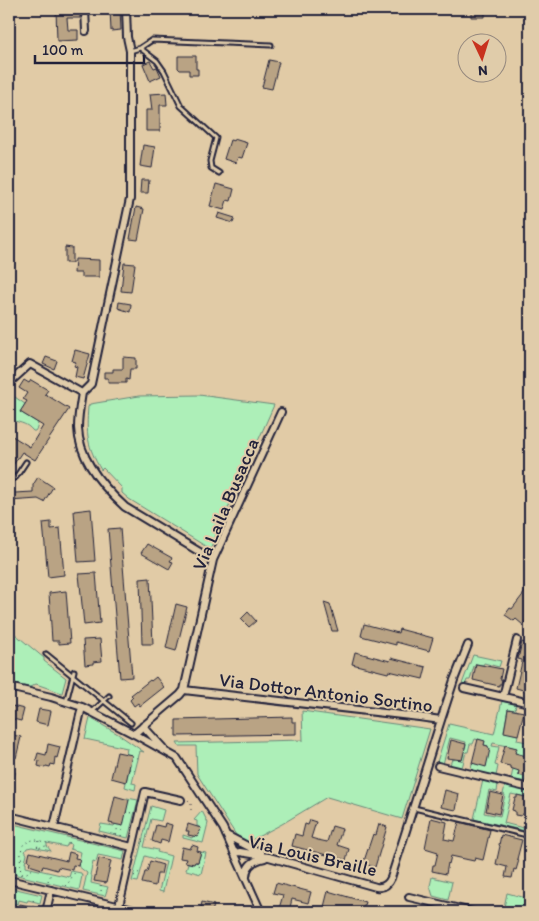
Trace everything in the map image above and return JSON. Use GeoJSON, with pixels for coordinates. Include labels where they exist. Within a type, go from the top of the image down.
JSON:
{"type":"FeatureCollection","features":[{"type":"Feature","properties":{"kind":"street"},"geometry":{"type":"LineString","coordinates":[[85,9],[86,31]]}},
{"type":"Feature","properties":{"kind":"street"},"geometry":{"type":"LineString","coordinates":[[126,9],[127,37],[130,52],[130,198],[91,384],[82,393],[78,430],[88,464],[124,507],[213,560]]}},
{"type":"Feature","properties":{"kind":"street"},"geometry":{"type":"LineString","coordinates":[[9,383],[30,364],[82,393]]}},
{"type":"Feature","properties":{"kind":"street","name":"Via Laila Busacca"},"geometry":{"type":"LineString","coordinates":[[184,690],[213,560],[281,412]]}},
{"type":"Feature","properties":{"kind":"street"},"geometry":{"type":"LineString","coordinates":[[503,697],[517,640]]}},
{"type":"Feature","properties":{"kind":"street"},"geometry":{"type":"LineString","coordinates":[[441,720],[468,646]]}},
{"type":"Feature","properties":{"kind":"street"},"geometry":{"type":"LineString","coordinates":[[9,688],[82,707],[166,751],[179,760],[226,835],[261,912]]}},
{"type":"Feature","properties":{"kind":"street"},"geometry":{"type":"LineString","coordinates":[[464,688],[530,703]]}},
{"type":"Feature","properties":{"kind":"street"},"geometry":{"type":"LineString","coordinates":[[134,734],[184,690]]}},
{"type":"Feature","properties":{"kind":"street","name":"Via Dottor Antonio Sortino"},"geometry":{"type":"LineString","coordinates":[[184,690],[441,720],[391,878],[388,884],[385,885]]}},
{"type":"Feature","properties":{"kind":"street"},"geometry":{"type":"LineString","coordinates":[[54,827],[82,707]]}},
{"type":"Feature","properties":{"kind":"street"},"geometry":{"type":"LineString","coordinates":[[143,726],[166,751]]}},
{"type":"Feature","properties":{"kind":"street"},"geometry":{"type":"LineString","coordinates":[[438,766],[530,788]]}},
{"type":"Feature","properties":{"kind":"street"},"geometry":{"type":"LineString","coordinates":[[119,906],[145,792],[183,799]]}},
{"type":"Feature","properties":{"kind":"street"},"geometry":{"type":"LineString","coordinates":[[9,816],[132,847]]}},
{"type":"Feature","properties":{"kind":"street"},"geometry":{"type":"LineString","coordinates":[[226,835],[269,857]]}},
{"type":"Feature","properties":{"kind":"street","name":"Via Louis Braille"},"geometry":{"type":"LineString","coordinates":[[234,853],[240,852],[269,857],[376,887],[385,885]]}},
{"type":"Feature","properties":{"kind":"street"},"geometry":{"type":"LineString","coordinates":[[248,883],[246,873],[251,863],[255,860],[269,857]]}},
{"type":"Feature","properties":{"kind":"street"},"geometry":{"type":"LineString","coordinates":[[9,880],[142,912]]}},
{"type":"Feature","properties":{"kind":"street"},"geometry":{"type":"LineString","coordinates":[[46,912],[51,890]]}},
{"type":"Feature","properties":{"kind":"street"},"geometry":{"type":"LineString","coordinates":[[409,897],[473,912]]}},
{"type":"Feature","properties":{"kind":"lane"},"geometry":{"type":"LineString","coordinates":[[130,52],[152,40],[271,45]]}},
{"type":"Feature","properties":{"kind":"lane"},"geometry":{"type":"LineString","coordinates":[[140,48],[157,61],[181,106],[216,138],[210,162],[211,168],[219,173]]}},
{"type":"Feature","properties":{"kind":"lane"},"geometry":{"type":"LineString","coordinates":[[9,480],[16,477],[26,462]]}},
{"type":"Feature","properties":{"kind":"lane"},"geometry":{"type":"LineString","coordinates":[[46,654],[73,673],[132,723]]}},
{"type":"Feature","properties":{"kind":"lane"},"geometry":{"type":"LineString","coordinates":[[66,702],[73,673]]}},
{"type":"Feature","properties":{"kind":"lane"},"geometry":{"type":"LineString","coordinates":[[92,712],[109,696]]}},
{"type":"Feature","properties":{"kind":"lane"},"geometry":{"type":"LineString","coordinates":[[414,808],[527,835]]}},
{"type":"Feature","properties":{"kind":"path"},"geometry":{"type":"LineString","coordinates":[[132,756],[138,758]]}},
{"type":"Feature","properties":{"kind":"path"},"geometry":{"type":"LineString","coordinates":[[129,769],[135,770]]}},
{"type":"Feature","properties":{"kind":"path"},"geometry":{"type":"LineString","coordinates":[[183,799],[189,800],[192,812]]}},
{"type":"Feature","properties":{"kind":"path"},"geometry":{"type":"LineString","coordinates":[[126,812],[134,813]]}},
{"type":"Feature","properties":{"kind":"path"},"geometry":{"type":"LineString","coordinates":[[116,835],[118,825]]}},
{"type":"Feature","properties":{"kind":"path"},"geometry":{"type":"LineString","coordinates":[[121,836],[123,826]]}},
{"type":"Feature","properties":{"kind":"path"},"geometry":{"type":"LineString","coordinates":[[9,837],[13,838],[9,852]]}},
{"type":"Feature","properties":{"kind":"path"},"geometry":{"type":"LineString","coordinates":[[70,838],[70,844]]}},
{"type":"Feature","properties":{"kind":"path"},"geometry":{"type":"LineString","coordinates":[[33,869],[21,875],[22,846],[34,839],[47,843]]}},
{"type":"Feature","properties":{"kind":"path"},"geometry":{"type":"LineString","coordinates":[[39,840],[37,848],[46,846]]}},
{"type":"Feature","properties":{"kind":"path"},"geometry":{"type":"LineString","coordinates":[[21,858],[26,859]]}},
{"type":"Feature","properties":{"kind":"path"},"geometry":{"type":"LineString","coordinates":[[197,862],[196,865],[202,866]]}},
{"type":"Feature","properties":{"kind":"path"},"geometry":{"type":"LineString","coordinates":[[133,877],[141,871]]}},
{"type":"Feature","properties":{"kind":"path"},"geometry":{"type":"LineString","coordinates":[[64,886],[70,882],[75,872]]}},
{"type":"Feature","properties":{"kind":"path"},"geometry":{"type":"LineString","coordinates":[[48,882],[52,873]]}},
{"type":"Feature","properties":{"kind":"path"},"geometry":{"type":"LineString","coordinates":[[101,885],[103,895]]}},
{"type":"Feature","properties":{"kind":"path"},"geometry":{"type":"LineString","coordinates":[[33,901],[38,894]]}},
{"type":"Feature","properties":{"kind":"green space"},"geometry":{"type":"Polygon","coordinates":[[[9,393],[25,404],[20,412],[38,423],[35,431],[9,418],[9,393]]]}},
{"type":"Feature","properties":{"kind":"green space"},"geometry":{"type":"Polygon","coordinates":[[[199,395],[274,405],[210,549],[122,493],[122,488],[103,468],[101,470],[88,440],[88,407],[90,404],[139,396],[199,395]]]}},
{"type":"Feature","properties":{"kind":"green space"},"geometry":{"type":"Polygon","coordinates":[[[9,629],[66,678],[62,693],[36,684],[30,687],[9,684],[9,629]]]}},
{"type":"Feature","properties":{"kind":"green space"},"geometry":{"type":"Polygon","coordinates":[[[473,655],[501,661],[499,667],[484,663],[483,665],[476,664],[470,680],[467,680],[465,685],[462,684],[473,655]]]}},
{"type":"Feature","properties":{"kind":"green space"},"geometry":{"type":"Polygon","coordinates":[[[502,701],[516,704],[515,710],[508,709],[504,731],[518,735],[517,740],[527,742],[530,732],[530,757],[522,755],[518,775],[528,777],[527,782],[511,779],[516,748],[493,743],[492,746],[499,747],[495,765],[498,766],[496,776],[471,770],[472,763],[486,766],[488,746],[484,745],[484,741],[475,739],[473,744],[470,744],[462,768],[450,765],[452,759],[462,760],[466,742],[450,738],[443,764],[437,762],[449,724],[494,734],[502,701]]]}},
{"type":"Feature","properties":{"kind":"green space"},"geometry":{"type":"Polygon","coordinates":[[[302,711],[430,729],[402,819],[327,797],[248,842],[236,835],[197,774],[196,746],[179,746],[177,743],[303,740],[302,711]]]}},
{"type":"Feature","properties":{"kind":"green space"},"geometry":{"type":"Polygon","coordinates":[[[90,718],[144,752],[140,751],[132,783],[136,784],[135,790],[125,787],[132,755],[126,754],[127,748],[85,739],[90,718]]]}},
{"type":"Feature","properties":{"kind":"green space"},"geometry":{"type":"Polygon","coordinates":[[[483,780],[498,784],[497,792],[489,790],[484,813],[500,816],[505,786],[530,792],[530,798],[511,794],[504,823],[523,828],[526,813],[530,814],[530,832],[474,819],[483,780]]]}},
{"type":"Feature","properties":{"kind":"green space"},"geometry":{"type":"Polygon","coordinates":[[[127,798],[138,800],[128,838],[99,831],[101,824],[114,826],[129,800],[127,798]]]}},
{"type":"Feature","properties":{"kind":"green space"},"geometry":{"type":"Polygon","coordinates":[[[151,806],[164,810],[161,821],[151,819],[144,847],[158,850],[157,852],[171,856],[163,892],[159,891],[166,862],[145,856],[138,882],[132,881],[151,806]]]}},
{"type":"Feature","properties":{"kind":"green space"},"geometry":{"type":"Polygon","coordinates":[[[202,811],[208,823],[203,843],[183,838],[183,835],[192,838],[193,836],[198,837],[201,828],[197,826],[197,821],[194,820],[202,811]]]}},
{"type":"Feature","properties":{"kind":"green space"},"geometry":{"type":"Polygon","coordinates":[[[9,823],[125,851],[123,860],[98,855],[96,862],[93,861],[90,875],[92,876],[91,883],[108,887],[105,896],[83,891],[87,873],[78,866],[81,852],[70,849],[71,844],[68,843],[66,847],[47,843],[51,851],[32,847],[27,848],[25,851],[27,854],[25,863],[26,867],[69,877],[71,871],[81,873],[79,890],[9,873],[9,823]]]}},
{"type":"Feature","properties":{"kind":"green space"},"geometry":{"type":"Polygon","coordinates":[[[201,852],[206,853],[201,874],[186,870],[188,863],[198,862],[201,852]]]}},
{"type":"Feature","properties":{"kind":"green space"},"geometry":{"type":"Polygon","coordinates":[[[432,877],[452,882],[448,900],[433,896],[430,886],[432,877]]]}},
{"type":"Feature","properties":{"kind":"green space"},"geometry":{"type":"Polygon","coordinates":[[[12,888],[42,895],[40,903],[19,900],[18,904],[15,903],[13,912],[9,912],[12,888]]]}},
{"type":"Feature","properties":{"kind":"green space"},"geometry":{"type":"Polygon","coordinates":[[[507,893],[530,899],[528,912],[503,912],[507,893]]]}},
{"type":"Feature","properties":{"kind":"building"},"geometry":{"type":"Polygon","coordinates":[[[56,9],[80,9],[80,18],[67,18],[68,30],[78,30],[78,40],[57,41],[56,9]]]}},
{"type":"Feature","properties":{"kind":"building"},"geometry":{"type":"Polygon","coordinates":[[[110,9],[120,9],[121,30],[111,31],[110,9]]]}},
{"type":"Feature","properties":{"kind":"building"},"geometry":{"type":"Polygon","coordinates":[[[471,9],[485,9],[485,17],[471,17],[471,9]]]}},
{"type":"Feature","properties":{"kind":"building"},"geometry":{"type":"Polygon","coordinates":[[[178,56],[196,56],[198,75],[189,75],[189,70],[180,70],[178,68],[178,56]]]}},
{"type":"Feature","properties":{"kind":"building"},"geometry":{"type":"Polygon","coordinates":[[[269,60],[279,62],[272,89],[262,87],[269,60]]]}},
{"type":"Feature","properties":{"kind":"building"},"geometry":{"type":"Polygon","coordinates":[[[150,61],[154,68],[157,67],[161,76],[150,81],[143,64],[150,61]]]}},
{"type":"Feature","properties":{"kind":"building"},"geometry":{"type":"Polygon","coordinates":[[[166,93],[167,105],[160,105],[160,131],[146,131],[146,110],[152,110],[150,94],[166,93]]]}},
{"type":"Feature","properties":{"kind":"building"},"geometry":{"type":"Polygon","coordinates":[[[234,139],[247,143],[242,158],[238,157],[236,163],[224,159],[230,140],[234,141],[234,139]]]}},
{"type":"Feature","properties":{"kind":"building"},"geometry":{"type":"Polygon","coordinates":[[[143,145],[155,147],[152,168],[140,166],[143,145]]]}},
{"type":"Feature","properties":{"kind":"building"},"geometry":{"type":"Polygon","coordinates":[[[141,180],[149,180],[148,193],[140,193],[141,180]]]}},
{"type":"Feature","properties":{"kind":"building"},"geometry":{"type":"Polygon","coordinates":[[[216,184],[234,189],[231,201],[227,200],[224,210],[210,206],[216,184]]]}},
{"type":"Feature","properties":{"kind":"building"},"geometry":{"type":"Polygon","coordinates":[[[136,207],[144,209],[138,240],[130,239],[136,207]]]}},
{"type":"Feature","properties":{"kind":"building"},"geometry":{"type":"Polygon","coordinates":[[[219,213],[235,218],[233,223],[217,218],[219,213]]]}},
{"type":"Feature","properties":{"kind":"building"},"geometry":{"type":"Polygon","coordinates":[[[65,247],[72,248],[72,263],[65,263],[65,247]]]}},
{"type":"Feature","properties":{"kind":"building"},"geometry":{"type":"Polygon","coordinates":[[[75,259],[99,260],[99,277],[81,277],[81,273],[74,273],[75,259]]]}},
{"type":"Feature","properties":{"kind":"building"},"geometry":{"type":"Polygon","coordinates":[[[124,263],[135,264],[131,292],[121,291],[124,263]]]}},
{"type":"Feature","properties":{"kind":"building"},"geometry":{"type":"Polygon","coordinates":[[[119,302],[131,304],[130,312],[118,308],[119,302]]]}},
{"type":"Feature","properties":{"kind":"building"},"geometry":{"type":"Polygon","coordinates":[[[75,350],[90,354],[83,379],[75,377],[77,367],[74,366],[76,362],[72,361],[75,350]]]}},
{"type":"Feature","properties":{"kind":"building"},"geometry":{"type":"Polygon","coordinates":[[[46,357],[57,361],[54,369],[43,364],[46,357]]]}},
{"type":"Feature","properties":{"kind":"building"},"geometry":{"type":"Polygon","coordinates":[[[123,357],[136,358],[136,369],[130,369],[129,380],[126,379],[126,383],[108,383],[108,378],[104,378],[104,372],[113,372],[113,369],[123,369],[123,357]]]}},
{"type":"Feature","properties":{"kind":"building"},"geometry":{"type":"Polygon","coordinates":[[[24,380],[29,383],[31,380],[48,390],[45,394],[69,409],[35,460],[22,452],[9,471],[9,434],[30,447],[43,426],[20,412],[27,401],[23,399],[27,393],[19,388],[24,380]]]}},
{"type":"Feature","properties":{"kind":"building"},"geometry":{"type":"Polygon","coordinates":[[[38,477],[53,487],[44,502],[38,499],[9,501],[9,488],[15,493],[33,492],[33,485],[38,477]]]}},
{"type":"Feature","properties":{"kind":"building"},"geometry":{"type":"Polygon","coordinates":[[[91,509],[95,561],[78,562],[74,511],[91,509]]]}},
{"type":"Feature","properties":{"kind":"building"},"geometry":{"type":"Polygon","coordinates":[[[51,522],[51,529],[60,528],[64,575],[48,577],[43,523],[51,522]]]}},
{"type":"Feature","properties":{"kind":"building"},"geometry":{"type":"Polygon","coordinates":[[[120,528],[132,677],[120,678],[108,529],[120,528]]]}},
{"type":"Feature","properties":{"kind":"building"},"geometry":{"type":"Polygon","coordinates":[[[147,544],[172,558],[170,561],[173,562],[169,569],[141,553],[147,544]]]}},
{"type":"Feature","properties":{"kind":"building"},"geometry":{"type":"Polygon","coordinates":[[[96,573],[100,623],[84,625],[79,574],[96,573]]]}},
{"type":"Feature","properties":{"kind":"building"},"geometry":{"type":"Polygon","coordinates":[[[150,578],[153,644],[142,644],[140,579],[150,578]]]}},
{"type":"Feature","properties":{"kind":"building"},"geometry":{"type":"Polygon","coordinates":[[[530,586],[530,621],[527,619],[523,625],[516,619],[514,621],[505,615],[525,592],[524,588],[530,586]]]}},
{"type":"Feature","properties":{"kind":"building"},"geometry":{"type":"Polygon","coordinates":[[[66,591],[70,643],[59,644],[59,641],[52,641],[49,593],[66,591]]]}},
{"type":"Feature","properties":{"kind":"building"},"geometry":{"type":"Polygon","coordinates":[[[324,602],[330,604],[338,631],[332,631],[324,602]]]}},
{"type":"Feature","properties":{"kind":"building"},"geometry":{"type":"Polygon","coordinates":[[[176,604],[187,607],[176,651],[166,648],[176,604]]]}},
{"type":"Feature","properties":{"kind":"building"},"geometry":{"type":"Polygon","coordinates":[[[248,612],[256,621],[249,627],[241,619],[248,612]]]}},
{"type":"Feature","properties":{"kind":"building"},"geometry":{"type":"Polygon","coordinates":[[[364,624],[398,633],[399,629],[433,638],[429,651],[396,642],[396,645],[361,636],[364,624]]]}},
{"type":"Feature","properties":{"kind":"building"},"geometry":{"type":"Polygon","coordinates":[[[527,631],[530,632],[530,692],[516,688],[522,662],[522,660],[518,659],[522,642],[525,643],[527,631]]]}},
{"type":"Feature","properties":{"kind":"building"},"geometry":{"type":"Polygon","coordinates":[[[100,639],[102,661],[85,665],[83,640],[100,639]]]}},
{"type":"Feature","properties":{"kind":"building"},"geometry":{"type":"Polygon","coordinates":[[[355,652],[390,661],[391,658],[426,667],[423,679],[352,664],[355,652]]]}},
{"type":"Feature","properties":{"kind":"building"},"geometry":{"type":"Polygon","coordinates":[[[476,664],[502,669],[501,684],[499,686],[473,680],[476,664]]]}},
{"type":"Feature","properties":{"kind":"building"},"geometry":{"type":"Polygon","coordinates":[[[156,677],[164,687],[140,706],[138,703],[134,706],[130,700],[133,697],[131,695],[156,677]]]}},
{"type":"Feature","properties":{"kind":"building"},"geometry":{"type":"Polygon","coordinates":[[[12,706],[24,709],[21,721],[9,718],[12,706]]]}},
{"type":"Feature","properties":{"kind":"building"},"geometry":{"type":"Polygon","coordinates":[[[39,709],[51,711],[48,725],[36,722],[39,709]]]}},
{"type":"Feature","properties":{"kind":"building"},"geometry":{"type":"Polygon","coordinates":[[[508,709],[524,712],[518,735],[504,732],[508,709]]]}},
{"type":"Feature","properties":{"kind":"building"},"geometry":{"type":"Polygon","coordinates":[[[292,717],[292,722],[296,722],[296,734],[176,736],[176,720],[292,717]]]}},
{"type":"Feature","properties":{"kind":"building"},"geometry":{"type":"Polygon","coordinates":[[[9,734],[21,737],[16,758],[9,756],[9,734]]]}},
{"type":"Feature","properties":{"kind":"building"},"geometry":{"type":"Polygon","coordinates":[[[478,739],[485,741],[484,745],[490,749],[486,767],[472,763],[478,739]]]}},
{"type":"Feature","properties":{"kind":"building"},"geometry":{"type":"Polygon","coordinates":[[[451,740],[466,744],[462,760],[447,758],[451,740]]]}},
{"type":"Feature","properties":{"kind":"building"},"geometry":{"type":"Polygon","coordinates":[[[48,744],[60,747],[57,758],[55,757],[54,765],[51,764],[50,767],[46,766],[45,768],[38,766],[39,761],[36,760],[38,753],[46,755],[48,744]]]}},
{"type":"Feature","properties":{"kind":"building"},"geometry":{"type":"Polygon","coordinates":[[[505,745],[517,748],[515,753],[530,757],[530,778],[518,775],[519,771],[510,768],[510,766],[500,764],[505,745]]]}},
{"type":"Feature","properties":{"kind":"building"},"geometry":{"type":"Polygon","coordinates":[[[117,752],[132,755],[126,782],[111,778],[117,752]]]}},
{"type":"Feature","properties":{"kind":"building"},"geometry":{"type":"Polygon","coordinates":[[[9,771],[15,772],[12,792],[9,792],[9,771]]]}},
{"type":"Feature","properties":{"kind":"building"},"geometry":{"type":"Polygon","coordinates":[[[445,790],[459,794],[456,810],[441,807],[445,790]]]}},
{"type":"Feature","properties":{"kind":"building"},"geometry":{"type":"Polygon","coordinates":[[[490,792],[503,795],[499,814],[486,811],[490,792]]]}},
{"type":"Feature","properties":{"kind":"building"},"geometry":{"type":"Polygon","coordinates":[[[517,795],[530,798],[530,814],[515,815],[515,811],[512,810],[517,795]]]}},
{"type":"Feature","properties":{"kind":"building"},"geometry":{"type":"Polygon","coordinates":[[[115,796],[129,800],[123,826],[109,823],[115,796]]]}},
{"type":"Feature","properties":{"kind":"building"},"geometry":{"type":"Polygon","coordinates":[[[431,818],[447,822],[444,839],[454,841],[459,822],[490,830],[483,860],[475,858],[474,861],[451,856],[446,874],[432,871],[438,852],[425,848],[431,818]]]}},
{"type":"Feature","properties":{"kind":"building"},"geometry":{"type":"Polygon","coordinates":[[[310,820],[316,822],[311,838],[318,840],[327,842],[332,826],[342,829],[337,845],[349,849],[346,860],[292,846],[295,834],[302,836],[305,824],[308,825],[310,820]]]}},
{"type":"Feature","properties":{"kind":"building"},"geometry":{"type":"Polygon","coordinates":[[[165,823],[172,825],[168,842],[161,840],[160,844],[152,841],[156,825],[164,827],[165,823]]]}},
{"type":"Feature","properties":{"kind":"building"},"geometry":{"type":"Polygon","coordinates":[[[188,824],[201,828],[198,837],[188,835],[189,831],[186,831],[188,824]]]}},
{"type":"Feature","properties":{"kind":"building"},"geometry":{"type":"Polygon","coordinates":[[[379,824],[387,827],[375,867],[363,864],[373,834],[376,835],[379,824]]]}},
{"type":"Feature","properties":{"kind":"building"},"geometry":{"type":"Polygon","coordinates":[[[501,835],[522,840],[517,859],[519,860],[512,878],[505,877],[507,867],[496,864],[501,835]]]}},
{"type":"Feature","properties":{"kind":"building"},"geometry":{"type":"Polygon","coordinates":[[[192,845],[198,847],[197,851],[201,852],[198,862],[194,864],[185,862],[186,859],[180,858],[182,847],[190,849],[192,845]]]}},
{"type":"Feature","properties":{"kind":"building"},"geometry":{"type":"Polygon","coordinates":[[[30,852],[67,861],[69,852],[76,854],[75,858],[80,859],[78,866],[73,865],[72,870],[58,867],[57,870],[43,866],[42,869],[29,865],[30,852]]]}},
{"type":"Feature","properties":{"kind":"building"},"geometry":{"type":"Polygon","coordinates":[[[99,858],[111,861],[106,883],[94,881],[99,858]]]}},
{"type":"Feature","properties":{"kind":"building"},"geometry":{"type":"Polygon","coordinates":[[[150,861],[163,865],[161,874],[157,874],[155,886],[142,883],[150,861]]]}},
{"type":"Feature","properties":{"kind":"building"},"geometry":{"type":"Polygon","coordinates":[[[276,883],[311,892],[308,903],[292,899],[289,912],[278,912],[283,895],[273,893],[276,883]]]}},
{"type":"Feature","properties":{"kind":"building"},"geometry":{"type":"Polygon","coordinates":[[[328,891],[365,902],[362,912],[343,912],[324,907],[328,891]]]}},
{"type":"Feature","properties":{"kind":"building"},"geometry":{"type":"Polygon","coordinates":[[[202,902],[214,905],[212,912],[200,912],[202,902]]]}},
{"type":"Feature","properties":{"kind":"building"},"geometry":{"type":"Polygon","coordinates":[[[20,904],[34,907],[32,912],[18,912],[20,904]]]}}]}
